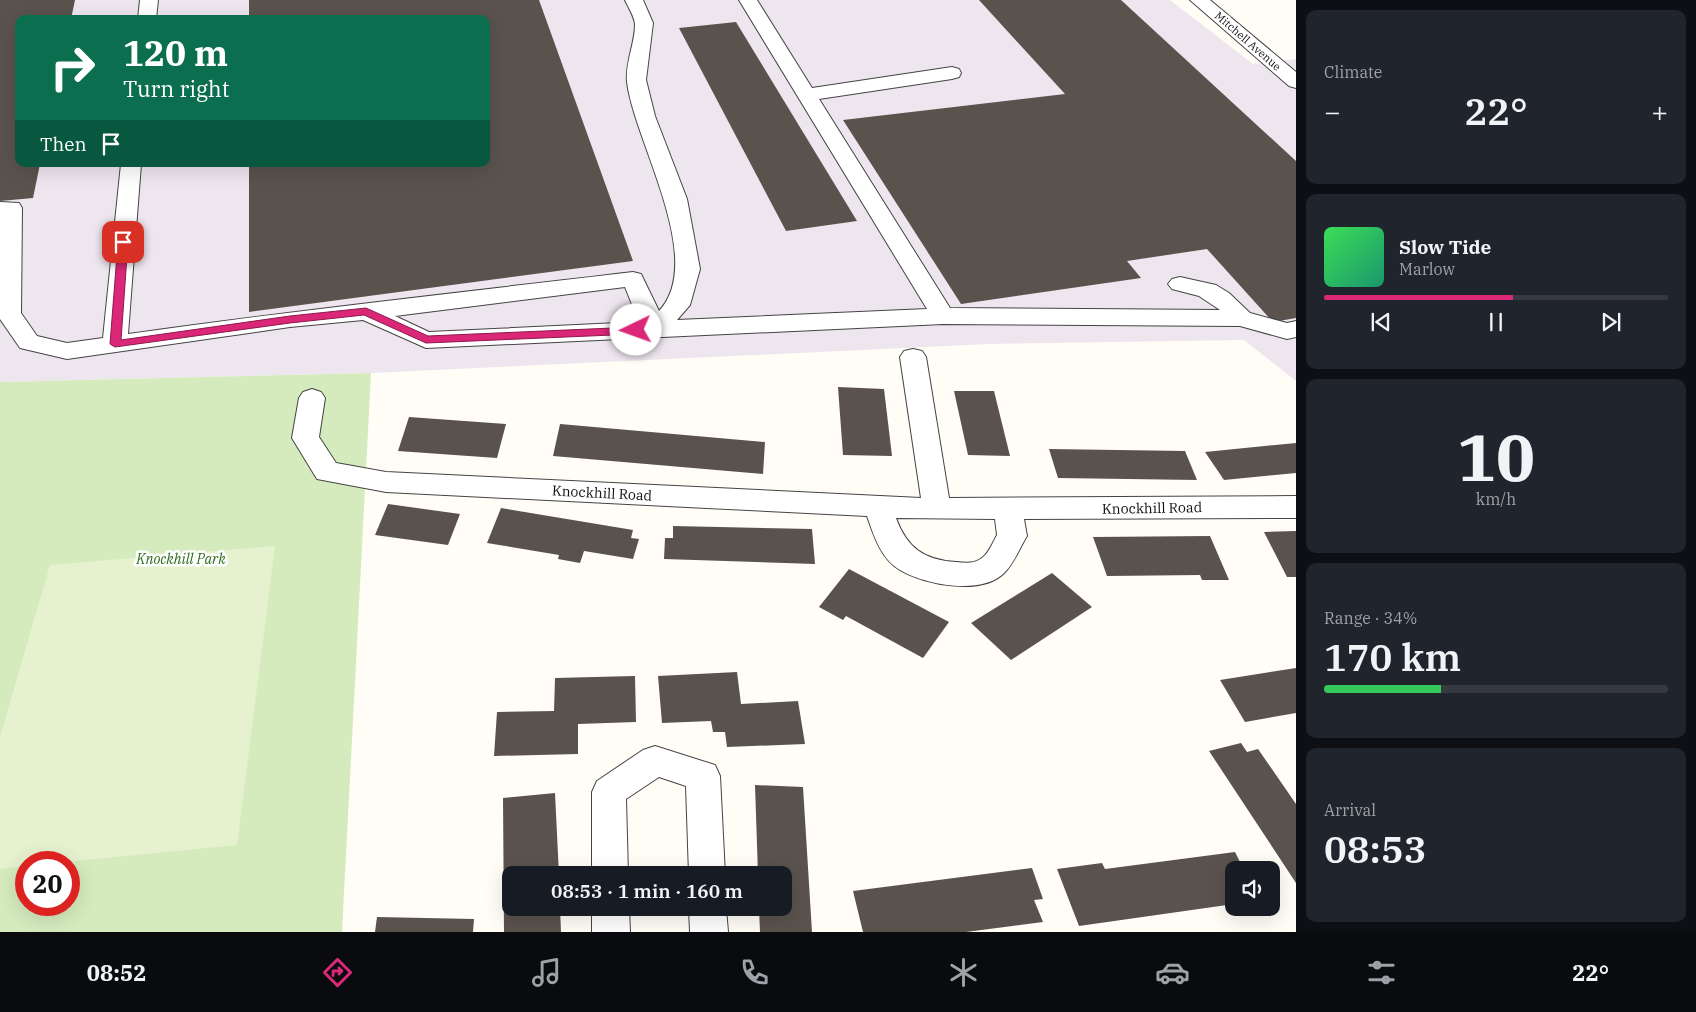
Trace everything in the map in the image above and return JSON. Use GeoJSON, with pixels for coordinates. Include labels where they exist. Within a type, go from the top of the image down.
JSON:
{"type":"FeatureCollection","features":[{"type":"Feature","properties":{"kind":"street"},"geometry":{"type":"LineString","coordinates":[[147,15],[148,0]]}},
{"type":"Feature","properties":{"kind":"street"},"geometry":{"type":"LineString","coordinates":[[634,0],[644,23],[636,80],[645,116],[676,199],[688,269],[678,305],[655,330]]}},
{"type":"Feature","properties":{"kind":"street"},"geometry":{"type":"LineString","coordinates":[[748,0],[943,316]]}},
{"type":"Feature","properties":{"kind":"street","name":"Mitchell Avenue"},"geometry":{"type":"LineString","coordinates":[[1200,0],[1296,82]]}},
{"type":"Feature","properties":{"kind":"street"},"geometry":{"type":"LineString","coordinates":[[1277,66],[1296,63]]}},
{"type":"Feature","properties":{"kind":"street"},"geometry":{"type":"LineString","coordinates":[[806,94],[952,74]]}},
{"type":"Feature","properties":{"kind":"street"},"geometry":{"type":"LineString","coordinates":[[115,344],[117,300],[131,167]]}},
{"type":"Feature","properties":{"kind":"street"},"geometry":{"type":"LineString","coordinates":[[0,210],[11,208],[9,314],[29,342],[67,351],[290,319],[366,312],[633,279],[655,330]]}},
{"type":"Feature","properties":{"kind":"street"},"geometry":{"type":"LineString","coordinates":[[1180,284],[1207,289],[1226,300],[1241,318]]}},
{"type":"Feature","properties":{"kind":"street"},"geometry":{"type":"LineString","coordinates":[[366,312],[426,340],[943,316],[1241,318],[1287,331],[1296,329]]}},
{"type":"Feature","properties":{"kind":"street"},"geometry":{"type":"LineString","coordinates":[[913,357],[937,509]]}},
{"type":"Feature","properties":{"kind":"street","name":"Knockhill Road"},"geometry":{"type":"LineString","coordinates":[[312,398],[304,438],[327,472],[386,482],[937,509],[1008,510],[1296,506]]}},
{"type":"Feature","properties":{"kind":"street"},"geometry":{"type":"LineString","coordinates":[[878,506],[890,541],[910,562],[942,573],[974,575],[994,564],[1012,536],[1008,510]]}},
{"type":"Feature","properties":{"kind":"street"},"geometry":{"type":"LineString","coordinates":[[610,866],[609,792],[655,761],[703,776],[707,866]]}},
{"type":"Feature","properties":{"kind":"street"},"geometry":{"type":"LineString","coordinates":[[610,916],[611,932]]}},
{"type":"Feature","properties":{"kind":"street"},"geometry":{"type":"LineString","coordinates":[[708,916],[709,932]]}},
{"type":"Feature","properties":{"kind":"shaded area"},"geometry":{"type":"Polygon","coordinates":[[[0,0],[1170,0],[1253,64],[1296,59],[1296,381],[1244,340],[989,344],[371,373],[0,382],[0,0]]]}},
{"type":"Feature","properties":{"kind":"green space","name":"Knockhill Park"},"geometry":{"type":"Polygon","coordinates":[[[371,373],[342,932],[0,932],[0,382],[371,373]]]}},
{"type":"Feature","properties":{"kind":"green space"},"geometry":{"type":"Polygon","coordinates":[[[275,546],[237,845],[80,861],[80,851],[15,851],[15,867],[0,869],[0,737],[50,565],[275,546]]]}},
{"type":"Feature","properties":{"kind":"building"},"geometry":{"type":"Polygon","coordinates":[[[0,0],[75,0],[72,15],[15,15],[15,167],[39,167],[33,198],[0,201],[0,0]]]}},
{"type":"Feature","properties":{"kind":"building"},"geometry":{"type":"Polygon","coordinates":[[[249,0],[539,0],[633,261],[249,312],[249,167],[490,167],[490,15],[249,15],[249,0]]]}},
{"type":"Feature","properties":{"kind":"building"},"geometry":{"type":"Polygon","coordinates":[[[979,0],[1121,0],[1296,161],[1296,318],[1273,322],[1207,249],[1127,261],[1141,278],[961,304],[843,120],[1065,94],[979,0]]]}},
{"type":"Feature","properties":{"kind":"building"},"geometry":{"type":"Polygon","coordinates":[[[736,22],[857,221],[786,231],[679,28],[736,22]]]}},
{"type":"Feature","properties":{"kind":"building"},"geometry":{"type":"Polygon","coordinates":[[[838,387],[884,389],[892,456],[843,455],[838,387]]]}},
{"type":"Feature","properties":{"kind":"building"},"geometry":{"type":"Polygon","coordinates":[[[954,391],[994,391],[1010,456],[968,455],[954,391]]]}},
{"type":"Feature","properties":{"kind":"building"},"geometry":{"type":"Polygon","coordinates":[[[409,417],[506,424],[497,458],[398,451],[409,417]]]}},
{"type":"Feature","properties":{"kind":"building"},"geometry":{"type":"Polygon","coordinates":[[[560,424],[765,442],[763,474],[553,456],[560,424]]]}},
{"type":"Feature","properties":{"kind":"building"},"geometry":{"type":"Polygon","coordinates":[[[1296,443],[1296,473],[1224,480],[1205,452],[1296,443]]]}},
{"type":"Feature","properties":{"kind":"building"},"geometry":{"type":"Polygon","coordinates":[[[1049,449],[1185,451],[1197,480],[1058,478],[1049,449]]]}},
{"type":"Feature","properties":{"kind":"building"},"geometry":{"type":"Polygon","coordinates":[[[388,504],[460,514],[448,545],[375,535],[388,504]]]}},
{"type":"Feature","properties":{"kind":"building"},"geometry":{"type":"Polygon","coordinates":[[[501,508],[633,530],[631,538],[639,539],[633,559],[584,551],[580,563],[558,559],[559,555],[487,543],[501,508]]]}},
{"type":"Feature","properties":{"kind":"building"},"geometry":{"type":"Polygon","coordinates":[[[673,526],[812,529],[815,564],[664,559],[665,538],[673,538],[673,526]]]}},
{"type":"Feature","properties":{"kind":"building"},"geometry":{"type":"Polygon","coordinates":[[[1296,531],[1296,577],[1287,577],[1264,532],[1296,531]]]}},
{"type":"Feature","properties":{"kind":"building"},"geometry":{"type":"Polygon","coordinates":[[[1210,536],[1229,580],[1202,580],[1200,575],[1107,576],[1093,537],[1210,536]]]}},
{"type":"Feature","properties":{"kind":"building"},"geometry":{"type":"Polygon","coordinates":[[[849,569],[949,622],[923,658],[846,616],[843,620],[819,607],[849,569]]]}},
{"type":"Feature","properties":{"kind":"building"},"geometry":{"type":"Polygon","coordinates":[[[1052,573],[1092,607],[1011,660],[971,623],[1052,573]]]}},
{"type":"Feature","properties":{"kind":"building"},"geometry":{"type":"Polygon","coordinates":[[[1296,668],[1296,713],[1245,722],[1220,680],[1296,668]]]}},
{"type":"Feature","properties":{"kind":"building"},"geometry":{"type":"Polygon","coordinates":[[[737,672],[741,704],[798,701],[805,744],[727,747],[725,732],[713,732],[711,721],[662,723],[658,676],[737,672]]]}},
{"type":"Feature","properties":{"kind":"building"},"geometry":{"type":"Polygon","coordinates":[[[635,676],[636,722],[578,724],[578,754],[494,756],[497,712],[554,711],[555,678],[635,676]]]}},
{"type":"Feature","properties":{"kind":"building"},"geometry":{"type":"Polygon","coordinates":[[[1241,743],[1247,752],[1258,749],[1296,804],[1296,883],[1209,751],[1241,743]]]}},
{"type":"Feature","properties":{"kind":"building"},"geometry":{"type":"Polygon","coordinates":[[[755,785],[803,787],[812,932],[760,932],[759,916],[792,916],[792,866],[758,866],[755,785]]]}},
{"type":"Feature","properties":{"kind":"building"},"geometry":{"type":"Polygon","coordinates":[[[555,793],[559,866],[504,866],[503,798],[555,793]]]}},
{"type":"Feature","properties":{"kind":"building"},"geometry":{"type":"Polygon","coordinates":[[[1235,852],[1240,861],[1225,861],[1225,905],[1079,926],[1057,869],[1102,863],[1105,869],[1235,852]]]}},
{"type":"Feature","properties":{"kind":"building"},"geometry":{"type":"Polygon","coordinates":[[[1032,868],[1043,899],[1034,900],[1043,922],[966,932],[863,932],[853,891],[1032,868]]]}},
{"type":"Feature","properties":{"kind":"building"},"geometry":{"type":"Polygon","coordinates":[[[504,916],[560,916],[561,932],[504,932],[504,916]]]}},
{"type":"Feature","properties":{"kind":"building"},"geometry":{"type":"Polygon","coordinates":[[[377,917],[474,919],[473,932],[375,932],[377,917]]]}},
{"type":"Feature","properties":{"kind":"route"},"geometry":{"type":"LineString","coordinates":[[123,242],[115,344],[290,319],[366,312],[426,340],[636,330]]}}]}
